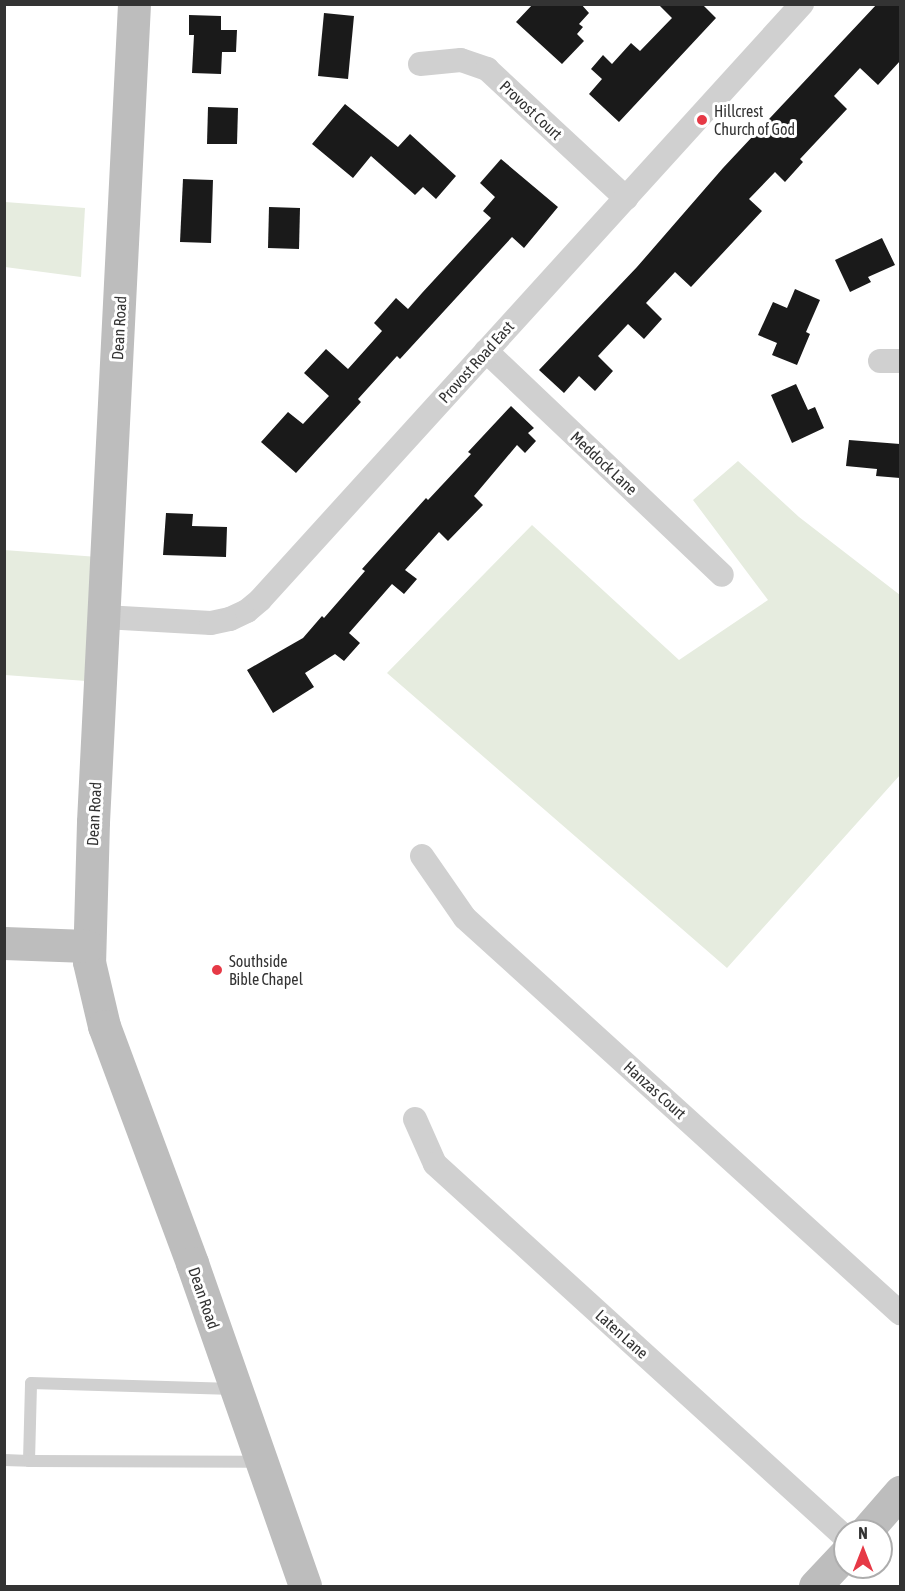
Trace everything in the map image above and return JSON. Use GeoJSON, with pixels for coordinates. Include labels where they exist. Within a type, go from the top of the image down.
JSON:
{"type":"FeatureCollection","features":[{"type":"Feature","properties":{"kind":"main road","name":"Dean Road"},"geometry":{"type":"LineString","coordinates":[[134,4],[87,945],[94,990],[104,1026],[192,1263],[305,1587]]}},
{"type":"Feature","properties":{"kind":"main road"},"geometry":{"type":"LineString","coordinates":[[4,943],[87,945]]}},
{"type":"Feature","properties":{"kind":"main road"},"geometry":{"type":"LineString","coordinates":[[876,1519],[900,1492]]}},
{"type":"Feature","properties":{"kind":"main road"},"geometry":{"type":"LineString","coordinates":[[815,1587],[833,1567]]}},
{"type":"Feature","properties":{"kind":"street","name":"Provost Road East"},"geometry":{"type":"LineString","coordinates":[[104,617],[211,623],[230,620],[247,611],[802,4]]}},
{"type":"Feature","properties":{"kind":"street","name":"Provost Court"},"geometry":{"type":"LineString","coordinates":[[420,64],[461,60],[487,69],[626,198]]}},
{"type":"Feature","properties":{"kind":"street","name":"Meddock Lane"},"geometry":{"type":"LineString","coordinates":[[486,351],[722,575]]}},
{"type":"Feature","properties":{"kind":"street","name":"Hanzas Court"},"geometry":{"type":"LineString","coordinates":[[422,856],[465,918],[900,1313]]}},
{"type":"Feature","properties":{"kind":"street","name":"Laten Lane"},"geometry":{"type":"LineString","coordinates":[[415,1119],[435,1164],[833,1526]]}},
{"type":"Feature","properties":{"kind":"lane"},"geometry":{"type":"LineString","coordinates":[[29,1461],[31,1383],[235,1389]]}},
{"type":"Feature","properties":{"kind":"lane"},"geometry":{"type":"LineString","coordinates":[[4,1460],[262,1462]]}},
{"type":"Feature","properties":{"kind":"shaded area"},"geometry":{"type":"Polygon","coordinates":[[[5,202],[85,208],[81,277],[5,267],[5,202]]]}},
{"type":"Feature","properties":{"kind":"shaded area"},"geometry":{"type":"Polygon","coordinates":[[[738,461],[799,517],[900,595],[900,775],[727,968],[387,673],[532,525],[679,660],[768,600],[693,500],[738,461]]]}},
{"type":"Feature","properties":{"kind":"shaded area"},"geometry":{"type":"Polygon","coordinates":[[[4,550],[98,557],[86,681],[5,675],[4,550]]]}},
{"type":"Feature","properties":{"kind":"building"},"geometry":{"type":"Polygon","coordinates":[[[533,4],[581,4],[589,13],[579,24],[583,27],[577,34],[584,41],[562,64],[516,22],[533,4]]]}},
{"type":"Feature","properties":{"kind":"building"},"geometry":{"type":"Polygon","coordinates":[[[658,4],[702,4],[716,18],[619,122],[589,94],[602,79],[591,69],[603,55],[612,64],[631,43],[640,51],[672,18],[658,4]]]}},
{"type":"Feature","properties":{"kind":"building"},"geometry":{"type":"Polygon","coordinates":[[[877,4],[900,4],[900,61],[878,85],[860,68],[834,96],[847,109],[800,159],[803,162],[785,182],[775,172],[749,199],[762,211],[691,287],[675,272],[646,303],[662,319],[644,339],[628,324],[598,356],[613,371],[595,391],[579,376],[564,393],[539,370],[637,267],[723,168],[877,4]]]}},
{"type":"Feature","properties":{"kind":"building"},"geometry":{"type":"Polygon","coordinates":[[[324,13],[354,16],[348,79],[318,76],[324,13]]]}},
{"type":"Feature","properties":{"kind":"building"},"geometry":{"type":"Polygon","coordinates":[[[189,15],[221,16],[221,30],[237,30],[236,52],[222,52],[221,74],[192,73],[194,35],[189,35],[189,15]]]}},
{"type":"Feature","properties":{"kind":"building"},"geometry":{"type":"Polygon","coordinates":[[[345,104],[398,147],[410,134],[456,176],[436,199],[423,187],[415,195],[371,156],[353,178],[312,144],[345,104]]]}},
{"type":"Feature","properties":{"kind":"building"},"geometry":{"type":"Polygon","coordinates":[[[208,107],[238,108],[237,144],[207,144],[208,107]]]}},
{"type":"Feature","properties":{"kind":"building"},"geometry":{"type":"Polygon","coordinates":[[[501,159],[558,207],[524,248],[512,237],[400,359],[397,356],[358,399],[361,402],[296,473],[261,442],[288,412],[303,424],[329,396],[304,373],[326,349],[348,369],[382,331],[374,323],[396,298],[408,309],[491,218],[483,211],[495,197],[480,183],[501,159]]]}},
{"type":"Feature","properties":{"kind":"building"},"geometry":{"type":"Polygon","coordinates":[[[183,179],[213,180],[211,243],[180,242],[183,179]]]}},
{"type":"Feature","properties":{"kind":"building"},"geometry":{"type":"Polygon","coordinates":[[[269,207],[300,208],[299,249],[268,248],[269,207]]]}},
{"type":"Feature","properties":{"kind":"building"},"geometry":{"type":"Polygon","coordinates":[[[882,238],[895,265],[868,277],[871,282],[850,292],[835,260],[882,238]]]}},
{"type":"Feature","properties":{"kind":"building"},"geometry":{"type":"Polygon","coordinates":[[[795,289],[820,300],[806,332],[810,334],[797,365],[772,355],[777,343],[758,335],[773,302],[787,308],[795,289]]]}},
{"type":"Feature","properties":{"kind":"building"},"geometry":{"type":"Polygon","coordinates":[[[796,384],[808,410],[815,407],[824,428],[792,443],[771,395],[796,384]]]}},
{"type":"Feature","properties":{"kind":"building"},"geometry":{"type":"Polygon","coordinates":[[[511,406],[534,428],[528,433],[536,441],[525,453],[517,445],[474,496],[483,505],[448,541],[439,532],[405,570],[417,579],[404,594],[392,584],[349,633],[360,643],[344,661],[335,654],[305,673],[314,687],[273,713],[247,670],[303,638],[322,616],[324,618],[365,571],[362,569],[426,498],[428,500],[471,454],[468,452],[511,406]]]}},
{"type":"Feature","properties":{"kind":"building"},"geometry":{"type":"Polygon","coordinates":[[[849,440],[900,444],[900,478],[876,476],[877,469],[846,466],[849,440]]]}},
{"type":"Feature","properties":{"kind":"building"},"geometry":{"type":"Polygon","coordinates":[[[166,513],[193,514],[192,526],[227,527],[226,557],[163,555],[166,513]]]}},
{"type":"Feature","properties":{"kind":"place","name":"Hillcrest Church of God"},"geometry":{"type":"Point","coordinates":[702,120]}},
{"type":"Feature","properties":{"kind":"place","name":"Southside Bible Chapel"},"geometry":{"type":"Point","coordinates":[217,970]}}]}
